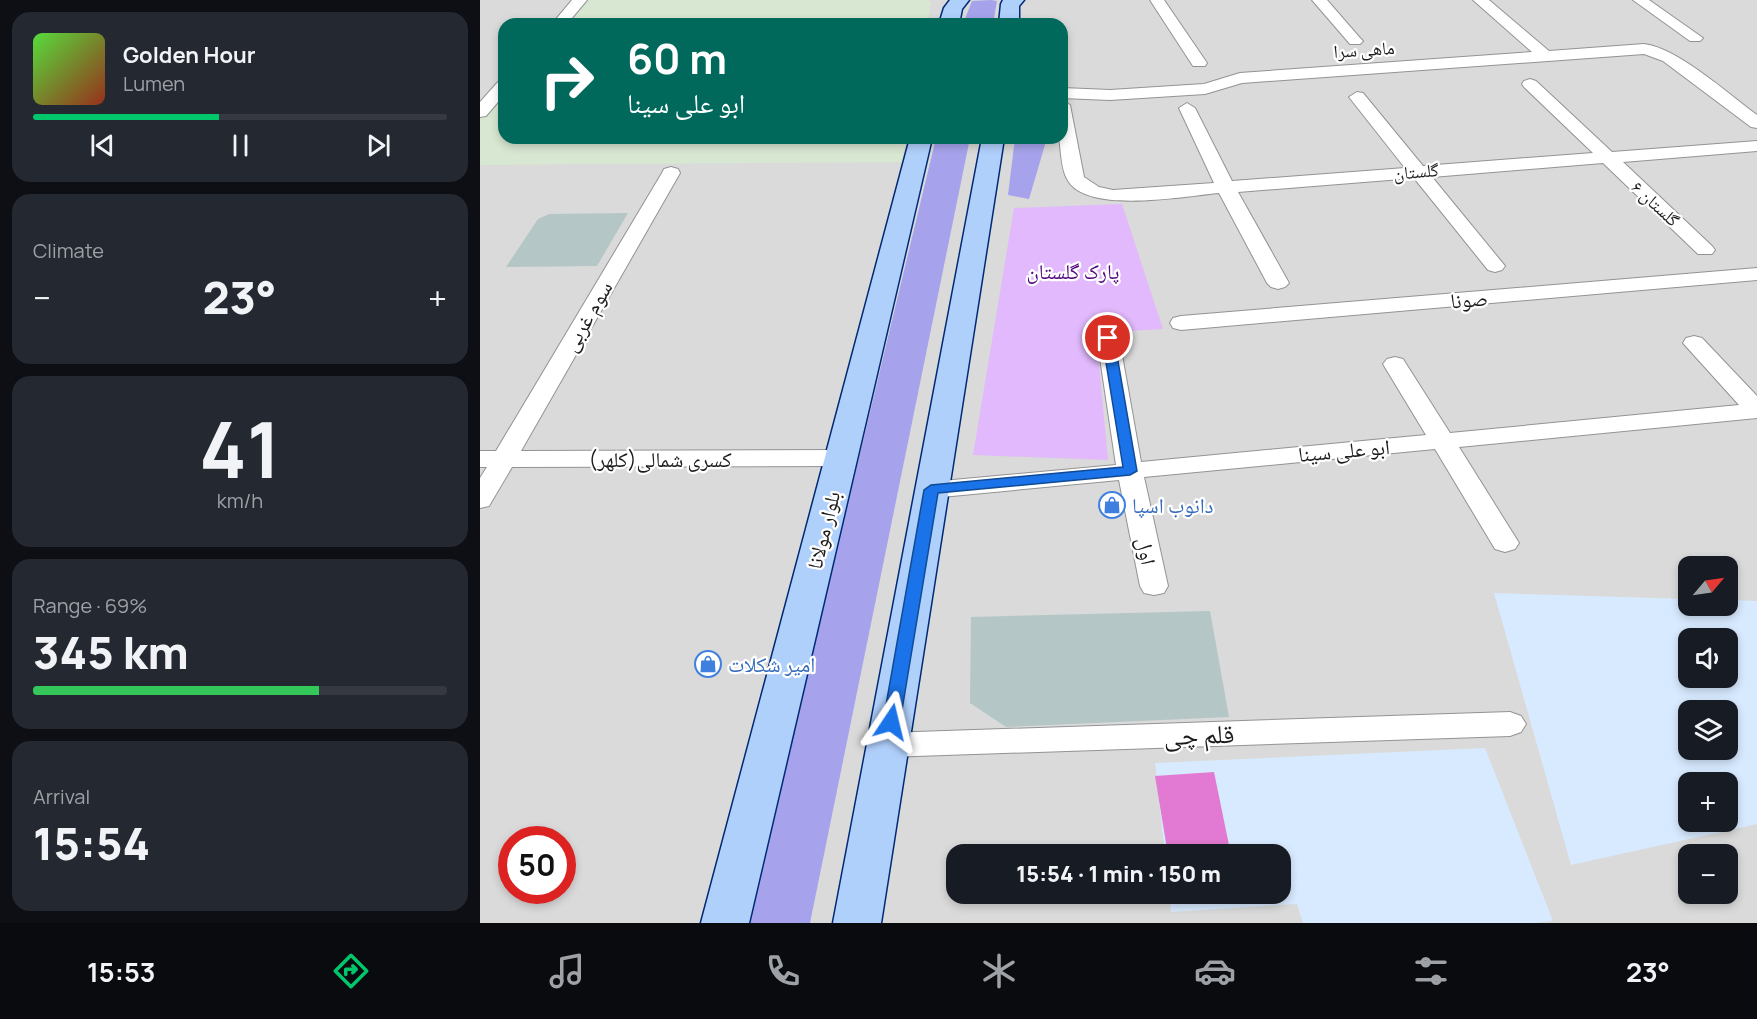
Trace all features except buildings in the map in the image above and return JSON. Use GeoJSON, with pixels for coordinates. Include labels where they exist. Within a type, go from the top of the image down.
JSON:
{"type":"FeatureCollection","features":[{"type":"Feature","properties":{"kind":"main road"},"geometry":{"type":"LineString","coordinates":[[1009,18],[1010,1]]}},
{"type":"Feature","properties":{"kind":"main road","name":"بلوار مولانا"},"geometry":{"type":"LineString","coordinates":[[725,923],[920,144]]}},
{"type":"Feature","properties":{"kind":"main road"},"geometry":{"type":"LineString","coordinates":[[857,923],[992,144]]}},
{"type":"Feature","properties":{"kind":"street"},"geometry":{"type":"LineString","coordinates":[[564,18],[580,0]]}},
{"type":"Feature","properties":{"kind":"street"},"geometry":{"type":"LineString","coordinates":[[1157,0],[1200,63]]}},
{"type":"Feature","properties":{"kind":"street"},"geometry":{"type":"LineString","coordinates":[[1319,0],[1355,41]]}},
{"type":"Feature","properties":{"kind":"street"},"geometry":{"type":"LineString","coordinates":[[1480,0],[1545,56]]}},
{"type":"Feature","properties":{"kind":"street"},"geometry":{"type":"LineString","coordinates":[[1640,0],[1695,38]]}},
{"type":"Feature","properties":{"kind":"street","name":"ماهی سرا"},"geometry":{"type":"LineString","coordinates":[[1068,93],[1110,95],[1204,89],[1240,78],[1654,50],[1670,58],[1757,123]]}},
{"type":"Feature","properties":{"kind":"street","name":"گلستان ۶"},"geometry":{"type":"LineString","coordinates":[[1530,84],[1706,250]]}},
{"type":"Feature","properties":{"kind":"street"},"geometry":{"type":"LineString","coordinates":[[480,112],[498,92]]}},
{"type":"Feature","properties":{"kind":"street"},"geometry":{"type":"LineString","coordinates":[[1357,97],[1495,266]]}},
{"type":"Feature","properties":{"kind":"street"},"geometry":{"type":"LineString","coordinates":[[1187,108],[1226,188],[1278,283]]}},
{"type":"Feature","properties":{"kind":"street","name":"گلستان"},"geometry":{"type":"LineString","coordinates":[[1068,139],[1075,178],[1098,194],[1113,196],[1757,146]]}},
{"type":"Feature","properties":{"kind":"street","name":"سوم غربی"},"geometry":{"type":"LineString","coordinates":[[480,500],[492,459],[671,172]]}},
{"type":"Feature","properties":{"kind":"street","name":"صونا"},"geometry":{"type":"LineString","coordinates":[[1181,323],[1757,274]]}},
{"type":"Feature","properties":{"kind":"street","name":"اول"},"geometry":{"type":"LineString","coordinates":[[1108,338],[1130,471],[1154,586]]}},
{"type":"Feature","properties":{"kind":"street"},"geometry":{"type":"LineString","coordinates":[[1694,343],[1757,410]]}},
{"type":"Feature","properties":{"kind":"street"},"geometry":{"type":"LineString","coordinates":[[1395,363],[1505,543]]}},
{"type":"Feature","properties":{"kind":"street","name":"ابو علی سینا"},"geometry":{"type":"LineString","coordinates":[[931,490],[1757,410]]}},
{"type":"Feature","properties":{"kind":"street","name":"کسری شمالی(کلهر)"},"geometry":{"type":"LineString","coordinates":[[492,459],[841,458]]}},
{"type":"Feature","properties":{"kind":"street","name":"قلم چی"},"geometry":{"type":"LineString","coordinates":[[887,745],[1510,724]]}},
{"type":"Feature","properties":{"kind":"shaded area"},"geometry":{"type":"Polygon","coordinates":[[[480,0],[1757,0],[1757,923],[480,923],[480,0]]]}},
{"type":"Feature","properties":{"kind":"shaded area"},"geometry":{"type":"Polygon","coordinates":[[[580,0],[928,0],[931,3],[928,18],[564,18],[580,0]]]}},
{"type":"Feature","properties":{"kind":"shaded area"},"geometry":{"type":"Polygon","coordinates":[[[972,1],[997,1],[994,18],[965,18],[972,1]]]}},
{"type":"Feature","properties":{"kind":"shaded area"},"geometry":{"type":"Polygon","coordinates":[[[498,92],[498,144],[905,144],[902,162],[480,165],[480,112],[498,92]]]}},
{"type":"Feature","properties":{"kind":"shaded area"},"geometry":{"type":"Polygon","coordinates":[[[935,144],[969,144],[810,923],[747,923],[935,144]]]}},
{"type":"Feature","properties":{"kind":"shaded area"},"geometry":{"type":"Polygon","coordinates":[[[1014,144],[1045,144],[1029,199],[1008,195],[1014,144]]]}},
{"type":"Feature","properties":{"kind":"shaded area"},"geometry":{"type":"Polygon","coordinates":[[[1494,593],[1678,599],[1678,616],[1738,616],[1738,600],[1757,601],[1757,824],[1738,828],[1738,772],[1678,772],[1678,832],[1721,832],[1571,865],[1494,593]]]}},
{"type":"Feature","properties":{"kind":"shaded area"},"geometry":{"type":"Polygon","coordinates":[[[1485,748],[1553,921],[1534,923],[1303,923],[1297,904],[1171,912],[1170,904],[1291,904],[1291,844],[1164,844],[1155,763],[1485,748]]]}},
{"type":"Feature","properties":{"kind":"shaded area"},"geometry":{"type":"Polygon","coordinates":[[[1214,772],[1229,844],[1166,844],[1155,776],[1214,772]]]}},
{"type":"Feature","properties":{"kind":"green space","name":"پارک گلستان"},"geometry":{"type":"Polygon","coordinates":[[[1122,204],[1163,329],[1096,333],[1108,460],[973,455],[1014,208],[1122,204]]]}},
{"type":"Feature","properties":{"kind":"place","name":"دانوب اسپا"},"geometry":{"type":"Point","coordinates":[1112,505]}},
{"type":"Feature","properties":{"kind":"place","name":"امیر شکلات"},"geometry":{"type":"Point","coordinates":[708,664]}},
{"type":"Feature","properties":{"kind":"route"},"geometry":{"type":"LineString","coordinates":[[891,722],[931,490],[1130,471],[1108,338]]}}]}
